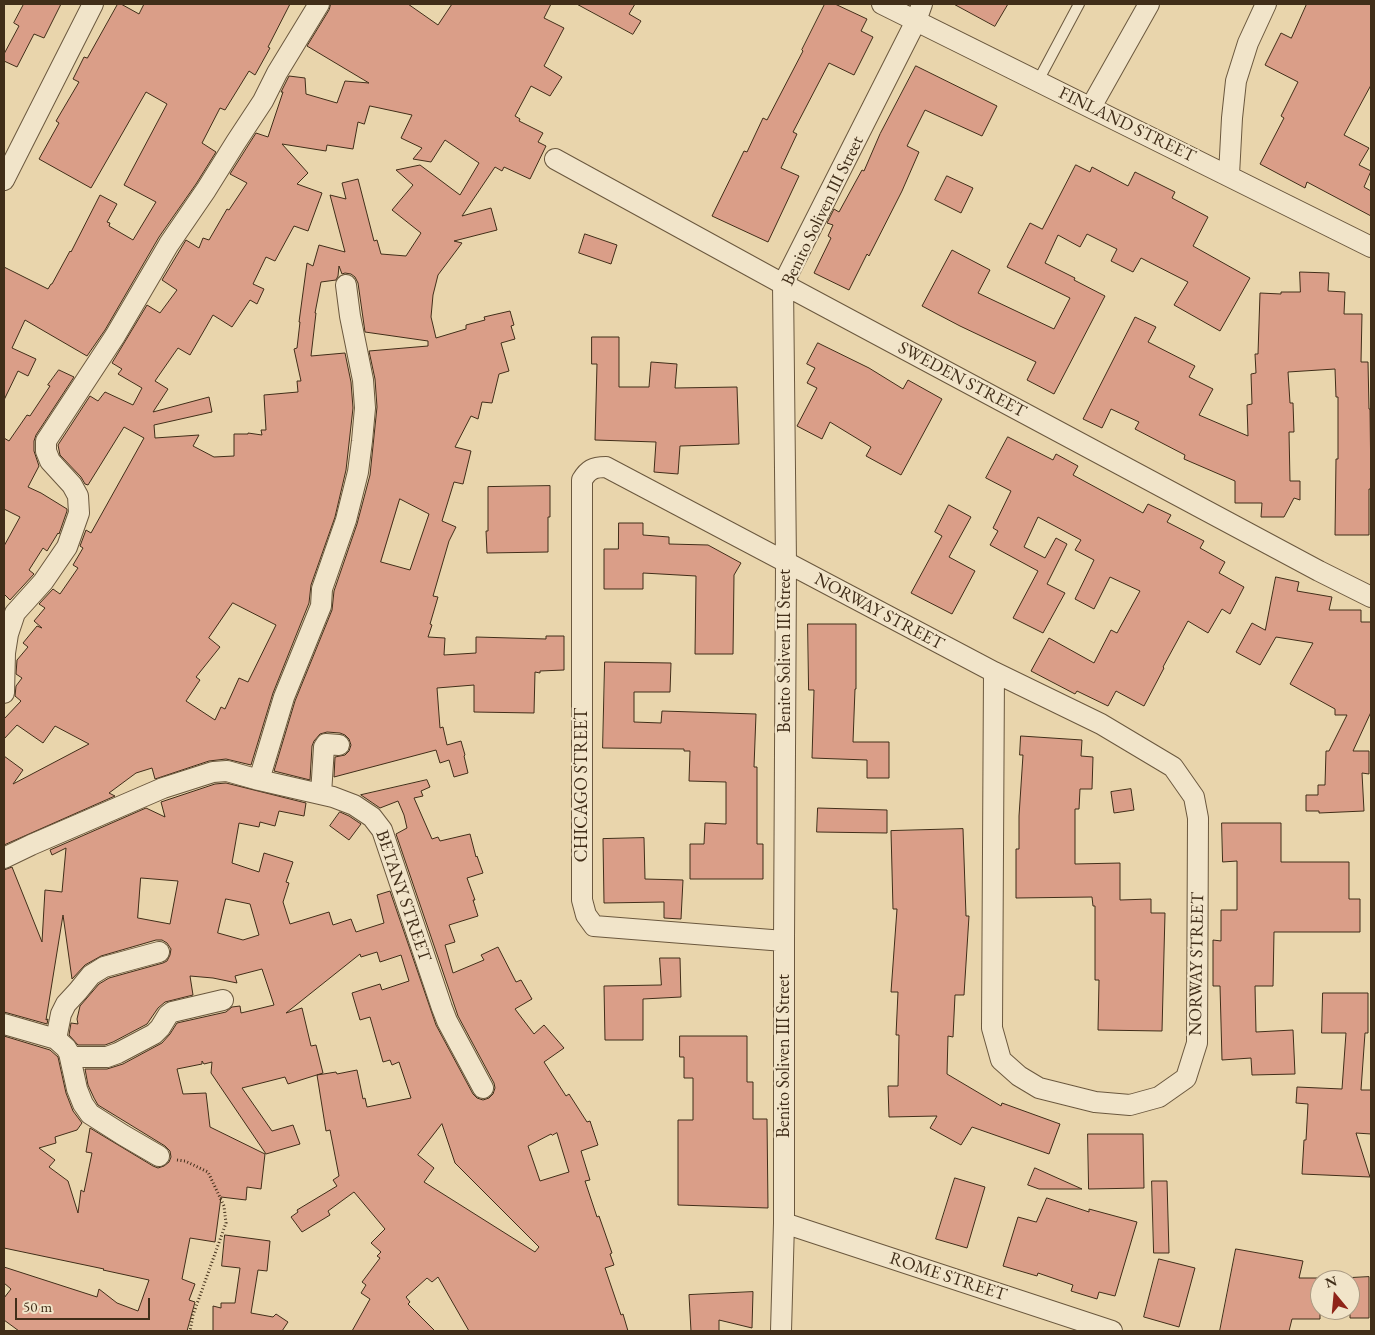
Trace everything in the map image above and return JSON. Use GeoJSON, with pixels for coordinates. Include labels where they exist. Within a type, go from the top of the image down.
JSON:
{"type":"FeatureCollection","features":[{"type":"Feature","properties":{"kind":"street"},"geometry":{"type":"LineString","coordinates":[[4,180],[93,4]]}},
{"type":"Feature","properties":{"kind":"street"},"geometry":{"type":"LineString","coordinates":[[4,692],[5,652],[8,634],[15,613],[43,582],[67,547],[79,513],[78,496],[72,485],[50,461],[46,451],[46,441],[115,336],[168,244],[206,190],[263,101],[277,73],[319,4]]}},
{"type":"Feature","properties":{"kind":"street","name":"FINLAND STREET"},"geometry":{"type":"LineString","coordinates":[[882,4],[919,12],[1038,81],[1371,247]]}},
{"type":"Feature","properties":{"kind":"street"},"geometry":{"type":"LineString","coordinates":[[1091,107],[1148,4]]}},
{"type":"Feature","properties":{"kind":"street"},"geometry":{"type":"LineString","coordinates":[[1228,175],[1236,80],[1248,43],[1266,4]]}},
{"type":"Feature","properties":{"kind":"street","name":"Benito Soliven Ⅲ Street"},"geometry":{"type":"LineString","coordinates":[[782,1331],[786,563],[784,284],[919,12]]}},
{"type":"Feature","properties":{"kind":"street","name":"SWEDEN STREET"},"geometry":{"type":"LineString","coordinates":[[555,159],[784,284],[1319,571],[1371,597]]}},
{"type":"Feature","properties":{"kind":"street"},"geometry":{"type":"LineString","coordinates":[[259,780],[284,697],[321,606],[322,590],[346,520],[358,472],[365,408],[363,380],[350,316],[346,285]]}},
{"type":"Feature","properties":{"kind":"street","name":"CHICAGO STREET"},"geometry":{"type":"LineString","coordinates":[[606,467],[595,467],[589,470],[582,480],[582,900],[586,915],[594,926],[784,941]]}},
{"type":"Feature","properties":{"kind":"street","name":"NORWAY STREET"},"geometry":{"type":"LineString","coordinates":[[606,467],[994,672],[1102,724],[1173,767],[1194,797],[1198,818],[1197,1043],[1186,1078],[1159,1097],[1130,1105],[1095,1102],[1040,1088],[1019,1076],[1001,1060],[992,1028],[994,672]]}},
{"type":"Feature","properties":{"kind":"street"},"geometry":{"type":"LineString","coordinates":[[321,794],[324,747],[326,744],[339,745]]}},
{"type":"Feature","properties":{"kind":"street","name":"BETANY STREET"},"geometry":{"type":"LineString","coordinates":[[4,858],[163,788],[213,772],[227,771],[321,794],[354,805],[372,817],[382,830],[447,1021],[483,1088]]}},
{"type":"Feature","properties":{"kind":"street"},"geometry":{"type":"LineString","coordinates":[[56,1038],[61,1014],[66,1004],[91,975],[104,967],[159,952]]}},
{"type":"Feature","properties":{"kind":"street"},"geometry":{"type":"LineString","coordinates":[[70,1057],[107,1056],[118,1053],[154,1034],[172,1012],[223,1000]]}},
{"type":"Feature","properties":{"kind":"street"},"geometry":{"type":"LineString","coordinates":[[4,1024],[56,1038],[66,1048],[70,1057],[77,1089],[83,1104],[90,1114],[123,1136],[159,1156]]}},
{"type":"Feature","properties":{"kind":"street","name":"ROME STREET"},"geometry":{"type":"LineString","coordinates":[[784,1222],[1112,1331]]}},
{"type":"Feature","properties":{"kind":"lane"},"geometry":{"type":"LineString","coordinates":[[1038,81],[1079,4]]}},
{"type":"Feature","properties":{"kind":"path"},"geometry":{"type":"LineString","coordinates":[[159,1156],[185,1161],[208,1172],[224,1206],[226,1223],[193,1315],[190,1331]]}},
{"type":"Feature","properties":{"kind":"building"},"geometry":{"type":"Polygon","coordinates":[[[24,4],[61,4],[44,38],[34,34],[17,67],[4,61],[4,54],[19,26],[14,23],[24,4]]]}},
{"type":"Feature","properties":{"kind":"building"},"geometry":{"type":"Polygon","coordinates":[[[118,4],[139,14],[144,4],[290,4],[268,47],[270,48],[255,75],[249,71],[225,110],[220,108],[202,143],[216,152],[159,237],[105,330],[87,356],[25,320],[12,348],[36,359],[28,376],[18,371],[4,400],[4,267],[48,289],[71,252],[100,195],[117,204],[107,222],[110,223],[109,226],[133,240],[156,202],[124,185],[167,104],[146,92],[91,188],[39,159],[59,123],[56,121],[79,82],[73,79],[84,57],[87,58],[118,4]]]}},
{"type":"Feature","properties":{"kind":"building"},"geometry":{"type":"Polygon","coordinates":[[[331,4],[408,4],[438,25],[452,4],[551,4],[544,18],[564,28],[544,66],[562,77],[550,96],[531,86],[515,116],[520,119],[519,121],[543,133],[538,142],[546,146],[530,179],[504,167],[502,171],[495,167],[462,216],[491,208],[497,230],[454,241],[462,243],[438,275],[433,295],[431,317],[436,338],[466,329],[466,325],[485,320],[484,317],[510,311],[514,325],[511,326],[515,339],[501,343],[509,371],[499,374],[492,403],[482,402],[478,419],[471,416],[455,447],[471,451],[463,484],[454,482],[442,521],[456,527],[449,541],[433,596],[438,597],[428,637],[445,638],[444,655],[476,653],[476,637],[546,639],[546,636],[564,636],[564,670],[535,672],[534,713],[474,712],[474,685],[437,688],[440,728],[443,727],[447,745],[461,741],[468,773],[454,777],[449,760],[440,763],[436,750],[334,777],[335,757],[345,755],[351,745],[345,735],[327,732],[320,734],[312,746],[310,780],[274,771],[295,701],[332,610],[334,591],[357,524],[370,475],[377,407],[375,379],[369,351],[428,346],[428,341],[365,332],[358,283],[351,274],[342,274],[339,266],[336,280],[321,282],[315,313],[311,356],[345,353],[351,382],[353,408],[346,470],[335,517],[311,585],[309,603],[273,693],[251,765],[226,759],[209,761],[155,779],[152,768],[136,773],[109,793],[115,796],[4,845],[4,756],[23,770],[13,784],[89,744],[55,726],[43,743],[17,725],[4,739],[4,719],[21,701],[15,696],[16,686],[22,678],[16,674],[17,660],[28,647],[23,643],[37,626],[42,628],[34,621],[45,608],[39,604],[53,589],[60,594],[78,568],[73,565],[83,548],[80,546],[86,530],[91,533],[144,438],[124,427],[88,485],[85,484],[81,477],[60,455],[58,445],[90,396],[98,401],[105,392],[133,405],[142,388],[118,374],[122,369],[112,363],[147,305],[160,313],[177,290],[162,280],[186,240],[199,248],[203,238],[209,240],[227,209],[229,210],[247,183],[230,174],[256,133],[268,137],[283,92],[281,92],[289,76],[305,78],[306,94],[337,103],[345,81],[369,83],[307,46],[331,4]],[[370,106],[364,124],[358,122],[353,149],[327,145],[326,151],[282,144],[308,173],[297,184],[322,193],[308,231],[294,226],[275,261],[266,257],[253,284],[264,289],[257,304],[250,300],[232,327],[213,315],[190,355],[178,348],[155,381],[168,389],[153,412],[209,397],[212,412],[154,425],[155,438],[199,435],[193,446],[214,457],[234,456],[234,434],[262,435],[261,430],[266,430],[264,395],[298,392],[297,381],[301,381],[294,349],[297,348],[307,263],[313,266],[319,245],[345,252],[330,195],[346,199],[342,183],[358,179],[374,241],[377,240],[381,254],[406,256],[421,233],[392,210],[413,185],[396,170],[420,165],[460,195],[479,163],[445,140],[431,162],[413,159],[422,148],[401,138],[412,115],[370,106]],[[400,499],[381,562],[410,570],[429,514],[400,499]],[[233,603],[209,638],[220,647],[196,677],[200,680],[186,701],[215,720],[221,707],[225,709],[239,678],[248,682],[276,625],[233,603]]]}},
{"type":"Feature","properties":{"kind":"building"},"geometry":{"type":"Polygon","coordinates":[[[577,4],[635,4],[629,14],[641,21],[633,34],[577,4]]]}},
{"type":"Feature","properties":{"kind":"building"},"geometry":{"type":"Polygon","coordinates":[[[825,4],[835,4],[867,19],[861,31],[873,37],[854,75],[829,63],[793,132],[797,134],[781,168],[799,176],[768,242],[712,216],[744,151],[747,152],[763,118],[767,120],[825,4]]]}},
{"type":"Feature","properties":{"kind":"building"},"geometry":{"type":"Polygon","coordinates":[[[954,4],[1008,4],[995,26],[954,4]]]}},
{"type":"Feature","properties":{"kind":"building"},"geometry":{"type":"Polygon","coordinates":[[[1307,4],[1371,4],[1371,85],[1344,135],[1369,148],[1359,165],[1371,171],[1364,187],[1371,191],[1371,216],[1307,182],[1305,188],[1260,164],[1284,118],[1281,116],[1298,82],[1265,65],[1281,33],[1291,38],[1307,4]]]}},
{"type":"Feature","properties":{"kind":"building"},"geometry":{"type":"Polygon","coordinates":[[[916,66],[997,106],[982,136],[925,110],[907,146],[919,152],[902,191],[869,256],[867,254],[849,290],[814,273],[831,238],[828,236],[833,225],[827,223],[834,209],[839,212],[862,170],[864,171],[880,134],[916,66]]]}},
{"type":"Feature","properties":{"kind":"building"},"geometry":{"type":"Polygon","coordinates":[[[1076,165],[1090,172],[1092,167],[1128,186],[1135,172],[1175,192],[1172,198],[1208,217],[1193,246],[1250,278],[1220,331],[1174,305],[1188,282],[1141,258],[1133,272],[1111,261],[1117,249],[1087,234],[1080,247],[1058,235],[1045,263],[1105,296],[1054,394],[1027,380],[1036,362],[922,306],[952,250],[990,270],[978,293],[1054,329],[1070,298],[1007,267],[1030,223],[1042,229],[1076,165]]]}},
{"type":"Feature","properties":{"kind":"building"},"geometry":{"type":"Polygon","coordinates":[[[947,176],[973,188],[961,213],[935,200],[947,176]]]}},
{"type":"Feature","properties":{"kind":"building"},"geometry":{"type":"Polygon","coordinates":[[[585,234],[617,245],[611,264],[579,253],[585,234]]]}},
{"type":"Feature","properties":{"kind":"building"},"geometry":{"type":"Polygon","coordinates":[[[1300,272],[1329,273],[1328,291],[1345,292],[1344,314],[1362,314],[1361,362],[1368,362],[1370,409],[1371,489],[1369,489],[1369,535],[1335,535],[1338,397],[1336,397],[1335,369],[1288,372],[1290,403],[1293,403],[1294,432],[1289,432],[1290,481],[1300,481],[1300,500],[1294,498],[1284,517],[1261,517],[1262,503],[1235,503],[1235,481],[1184,459],[1185,455],[1135,429],[1139,422],[1111,409],[1102,428],[1083,419],[1135,317],[1156,327],[1148,342],[1195,366],[1189,377],[1213,389],[1199,415],[1248,436],[1247,405],[1252,404],[1251,374],[1256,373],[1255,354],[1258,354],[1260,293],[1281,294],[1281,292],[1300,292],[1300,272]]]}},
{"type":"Feature","properties":{"kind":"building"},"geometry":{"type":"Polygon","coordinates":[[[592,337],[619,337],[619,387],[649,387],[651,362],[677,364],[675,388],[737,387],[739,444],[680,446],[678,474],[654,472],[656,442],[595,440],[597,364],[592,364],[592,337]]]}},
{"type":"Feature","properties":{"kind":"building"},"geometry":{"type":"Polygon","coordinates":[[[818,343],[869,368],[903,389],[908,380],[942,399],[901,475],[866,456],[871,447],[830,422],[822,439],[797,426],[817,388],[807,383],[815,368],[807,364],[818,343]]]}},
{"type":"Feature","properties":{"kind":"building"},"geometry":{"type":"Polygon","coordinates":[[[59,370],[74,377],[36,435],[34,451],[39,466],[28,487],[67,509],[67,511],[59,534],[47,551],[43,548],[29,570],[34,574],[10,600],[4,594],[4,546],[20,517],[4,509],[4,438],[9,441],[27,415],[30,416],[59,370]]]}},
{"type":"Feature","properties":{"kind":"building"},"geometry":{"type":"Polygon","coordinates":[[[1008,437],[1053,460],[1056,454],[1078,466],[1073,475],[1143,513],[1148,504],[1171,515],[1167,522],[1204,541],[1200,548],[1225,562],[1219,573],[1244,587],[1230,614],[1222,609],[1208,633],[1188,621],[1144,706],[1116,691],[1108,706],[1077,691],[1075,694],[1031,671],[1049,638],[1094,663],[1111,630],[1117,633],[1140,591],[1110,577],[1094,609],[1075,599],[1094,560],[1075,550],[1081,540],[1038,517],[1024,547],[1045,558],[1056,538],[1067,544],[1047,584],[1065,593],[1043,633],[1013,618],[1038,571],[990,545],[998,531],[993,528],[1011,491],[986,478],[1008,437]]]}},
{"type":"Feature","properties":{"kind":"building"},"geometry":{"type":"Polygon","coordinates":[[[550,486],[548,552],[487,553],[488,487],[550,486]]]}},
{"type":"Feature","properties":{"kind":"building"},"geometry":{"type":"Polygon","coordinates":[[[949,505],[971,517],[949,557],[975,571],[952,614],[911,593],[942,536],[935,532],[949,505]]]}},
{"type":"Feature","properties":{"kind":"building"},"geometry":{"type":"Polygon","coordinates":[[[619,523],[643,523],[643,535],[669,537],[669,544],[708,545],[741,563],[734,575],[733,654],[695,654],[696,576],[643,573],[643,589],[604,589],[604,549],[618,549],[619,523]]]}},
{"type":"Feature","properties":{"kind":"building"},"geometry":{"type":"Polygon","coordinates":[[[1276,577],[1299,582],[1297,591],[1332,597],[1329,610],[1361,610],[1361,622],[1371,622],[1371,712],[1353,751],[1369,751],[1369,774],[1362,773],[1364,811],[1319,813],[1319,811],[1306,811],[1306,795],[1318,795],[1318,785],[1325,785],[1326,751],[1329,751],[1347,715],[1335,715],[1335,709],[1290,684],[1313,643],[1276,637],[1260,665],[1236,652],[1252,623],[1265,630],[1276,577]]]}},
{"type":"Feature","properties":{"kind":"building"},"geometry":{"type":"Polygon","coordinates":[[[808,624],[856,624],[856,689],[853,742],[889,742],[889,778],[867,778],[867,760],[812,758],[814,690],[809,690],[808,624]]]}},
{"type":"Feature","properties":{"kind":"building"},"geometry":{"type":"Polygon","coordinates":[[[605,662],[671,663],[670,692],[634,692],[634,722],[661,723],[662,711],[756,714],[754,767],[757,767],[757,844],[763,844],[763,879],[690,879],[690,844],[704,844],[705,823],[726,824],[726,782],[689,781],[690,751],[684,751],[684,749],[603,748],[605,662]]]}},
{"type":"Feature","properties":{"kind":"building"},"geometry":{"type":"Polygon","coordinates":[[[1021,736],[1082,740],[1081,756],[1093,757],[1092,789],[1080,789],[1079,809],[1075,809],[1075,864],[1120,863],[1120,900],[1151,899],[1151,913],[1165,913],[1162,1031],[1098,1030],[1099,980],[1095,980],[1095,906],[1093,906],[1092,897],[1016,898],[1016,849],[1019,849],[1023,755],[1020,755],[1021,736]]]}},
{"type":"Feature","properties":{"kind":"building"},"geometry":{"type":"Polygon","coordinates":[[[427,780],[430,787],[421,791],[423,796],[414,798],[432,839],[438,837],[440,841],[470,834],[476,857],[483,873],[467,878],[475,900],[473,900],[478,916],[449,925],[455,942],[445,945],[453,973],[484,960],[481,955],[498,947],[516,982],[521,980],[532,999],[515,1009],[534,1034],[544,1025],[564,1048],[544,1062],[566,1096],[569,1094],[587,1122],[590,1121],[598,1145],[581,1151],[590,1180],[585,1181],[612,1253],[610,1254],[614,1265],[605,1268],[628,1331],[469,1331],[438,1277],[432,1282],[427,1278],[406,1297],[410,1302],[408,1304],[435,1331],[352,1331],[370,1299],[361,1293],[366,1285],[362,1282],[380,1258],[377,1256],[381,1252],[371,1243],[385,1229],[354,1192],[328,1211],[330,1215],[302,1232],[291,1217],[298,1212],[297,1210],[337,1186],[333,1180],[339,1176],[330,1130],[326,1131],[317,1075],[357,1070],[363,1099],[365,1098],[367,1107],[411,1098],[399,1062],[392,1065],[390,1060],[383,1062],[370,1017],[360,1020],[352,993],[380,984],[382,990],[409,981],[401,955],[380,962],[377,952],[361,957],[360,954],[286,1013],[302,1008],[311,1046],[316,1045],[323,1073],[288,1084],[285,1077],[242,1088],[272,1131],[293,1125],[300,1144],[266,1154],[211,1073],[212,1062],[204,1064],[202,1061],[202,1064],[177,1069],[183,1094],[206,1093],[210,1127],[265,1154],[261,1189],[247,1187],[246,1200],[221,1197],[215,1242],[190,1238],[182,1279],[195,1284],[189,1300],[195,1302],[187,1331],[19,1331],[4,1320],[4,1298],[11,1289],[4,1283],[4,1267],[97,1297],[99,1289],[117,1303],[138,1311],[149,1280],[4,1248],[4,1036],[50,1050],[58,1057],[66,1093],[73,1111],[82,1123],[77,1130],[55,1137],[56,1143],[39,1148],[55,1160],[49,1167],[68,1181],[78,1213],[81,1190],[84,1192],[92,1153],[86,1152],[90,1128],[158,1168],[169,1162],[171,1157],[170,1151],[165,1146],[98,1105],[88,1085],[85,1069],[107,1069],[123,1064],[162,1043],[177,1023],[226,1012],[232,1007],[240,1006],[241,1013],[274,1005],[262,969],[235,976],[237,983],[190,976],[193,995],[165,1002],[158,1008],[147,1024],[105,1045],[78,1045],[69,1035],[71,1023],[78,1024],[77,1019],[80,1006],[99,984],[109,978],[163,963],[167,961],[171,949],[162,940],[156,940],[101,956],[85,965],[72,979],[63,915],[46,1020],[48,1019],[47,1024],[4,1012],[4,870],[12,867],[42,942],[45,890],[62,892],[66,848],[52,855],[50,850],[146,808],[165,817],[161,802],[215,784],[226,783],[306,803],[304,816],[279,811],[275,826],[260,822],[259,827],[239,823],[232,863],[259,872],[264,853],[293,862],[286,882],[289,883],[283,902],[290,924],[329,912],[333,925],[351,919],[356,932],[384,923],[377,895],[390,891],[436,1025],[473,1094],[483,1100],[493,1094],[494,1083],[458,1016],[396,834],[407,828],[398,801],[380,808],[361,795],[427,780]],[[141,878],[138,918],[170,924],[178,881],[141,878]],[[226,899],[218,933],[243,940],[259,935],[250,904],[226,899]],[[442,1124],[418,1155],[434,1168],[424,1182],[535,1252],[539,1247],[455,1163],[442,1124]],[[557,1133],[528,1146],[540,1181],[569,1172],[557,1133]]]}},
{"type":"Feature","properties":{"kind":"building"},"geometry":{"type":"Polygon","coordinates":[[[1131,789],[1134,810],[1114,813],[1111,792],[1131,789]]]}},
{"type":"Feature","properties":{"kind":"building"},"geometry":{"type":"Polygon","coordinates":[[[818,808],[887,810],[887,833],[817,832],[818,808]]]}},
{"type":"Feature","properties":{"kind":"building"},"geometry":{"type":"Polygon","coordinates":[[[340,812],[361,824],[349,840],[330,826],[340,812]]]}},
{"type":"Feature","properties":{"kind":"building"},"geometry":{"type":"Polygon","coordinates":[[[1222,823],[1281,823],[1281,862],[1349,862],[1349,899],[1360,899],[1360,932],[1274,932],[1273,986],[1255,986],[1256,1032],[1293,1030],[1295,1074],[1252,1075],[1251,1058],[1222,1060],[1220,986],[1213,986],[1213,940],[1221,941],[1221,910],[1237,910],[1237,861],[1223,862],[1222,823]]]}},
{"type":"Feature","properties":{"kind":"building"},"geometry":{"type":"Polygon","coordinates":[[[963,829],[966,916],[969,916],[964,995],[955,995],[953,1037],[948,1036],[947,1074],[1001,1106],[1002,1103],[1060,1124],[1049,1154],[972,1127],[961,1145],[930,1128],[937,1116],[889,1117],[888,1086],[898,1086],[899,1035],[896,1035],[898,992],[891,992],[897,909],[893,909],[891,831],[963,829]]]}},
{"type":"Feature","properties":{"kind":"building"},"geometry":{"type":"Polygon","coordinates":[[[644,838],[645,879],[683,880],[681,919],[664,918],[664,902],[604,903],[603,839],[644,838]]]}},
{"type":"Feature","properties":{"kind":"building"},"geometry":{"type":"Polygon","coordinates":[[[660,958],[680,958],[681,997],[643,999],[643,1040],[605,1040],[604,986],[661,985],[660,958]]]}},
{"type":"Feature","properties":{"kind":"building"},"geometry":{"type":"Polygon","coordinates":[[[1323,993],[1368,993],[1368,1033],[1365,1033],[1361,1090],[1371,1090],[1371,1134],[1356,1133],[1370,1177],[1302,1174],[1308,1104],[1296,1103],[1297,1087],[1342,1089],[1346,1033],[1322,1033],[1323,993]]]}},
{"type":"Feature","properties":{"kind":"building"},"geometry":{"type":"Polygon","coordinates":[[[680,1036],[747,1036],[747,1082],[753,1082],[753,1119],[767,1119],[768,1208],[678,1205],[678,1120],[693,1120],[693,1078],[684,1078],[684,1057],[680,1057],[680,1036]]]}},
{"type":"Feature","properties":{"kind":"building"},"geometry":{"type":"Polygon","coordinates":[[[1088,1134],[1143,1134],[1144,1188],[1089,1189],[1088,1134]]]}},
{"type":"Feature","properties":{"kind":"building"},"geometry":{"type":"Polygon","coordinates":[[[1035,1168],[1082,1189],[1039,1189],[1028,1185],[1035,1168]]]}},
{"type":"Feature","properties":{"kind":"building"},"geometry":{"type":"Polygon","coordinates":[[[955,1178],[985,1187],[967,1248],[936,1239],[955,1178]]]}},
{"type":"Feature","properties":{"kind":"building"},"geometry":{"type":"Polygon","coordinates":[[[1152,1181],[1167,1181],[1169,1253],[1154,1253],[1152,1181]]]}},
{"type":"Feature","properties":{"kind":"building"},"geometry":{"type":"Polygon","coordinates":[[[1047,1198],[1089,1212],[1089,1209],[1137,1222],[1115,1296],[1099,1292],[1097,1299],[1071,1291],[1073,1285],[1038,1273],[1037,1276],[1003,1266],[1018,1217],[1036,1222],[1047,1198]]]}},
{"type":"Feature","properties":{"kind":"building"},"geometry":{"type":"Polygon","coordinates":[[[225,1235],[270,1241],[267,1271],[258,1270],[251,1313],[273,1317],[276,1314],[288,1322],[282,1331],[213,1331],[213,1306],[221,1308],[221,1303],[235,1303],[240,1268],[222,1266],[225,1235]]]}},
{"type":"Feature","properties":{"kind":"building"},"geometry":{"type":"Polygon","coordinates":[[[1236,1249],[1303,1261],[1299,1278],[1310,1278],[1310,1319],[1292,1319],[1289,1331],[1220,1331],[1236,1249]]]}},
{"type":"Feature","properties":{"kind":"building"},"geometry":{"type":"Polygon","coordinates":[[[1159,1259],[1195,1268],[1179,1327],[1144,1317],[1159,1259]]]}},
{"type":"Feature","properties":{"kind":"building"},"geometry":{"type":"Polygon","coordinates":[[[1360,1277],[1369,1277],[1369,1318],[1360,1318],[1360,1277]]]}},
{"type":"Feature","properties":{"kind":"building"},"geometry":{"type":"Polygon","coordinates":[[[753,1292],[752,1328],[719,1320],[719,1331],[691,1331],[689,1295],[753,1292]]]}}]}
